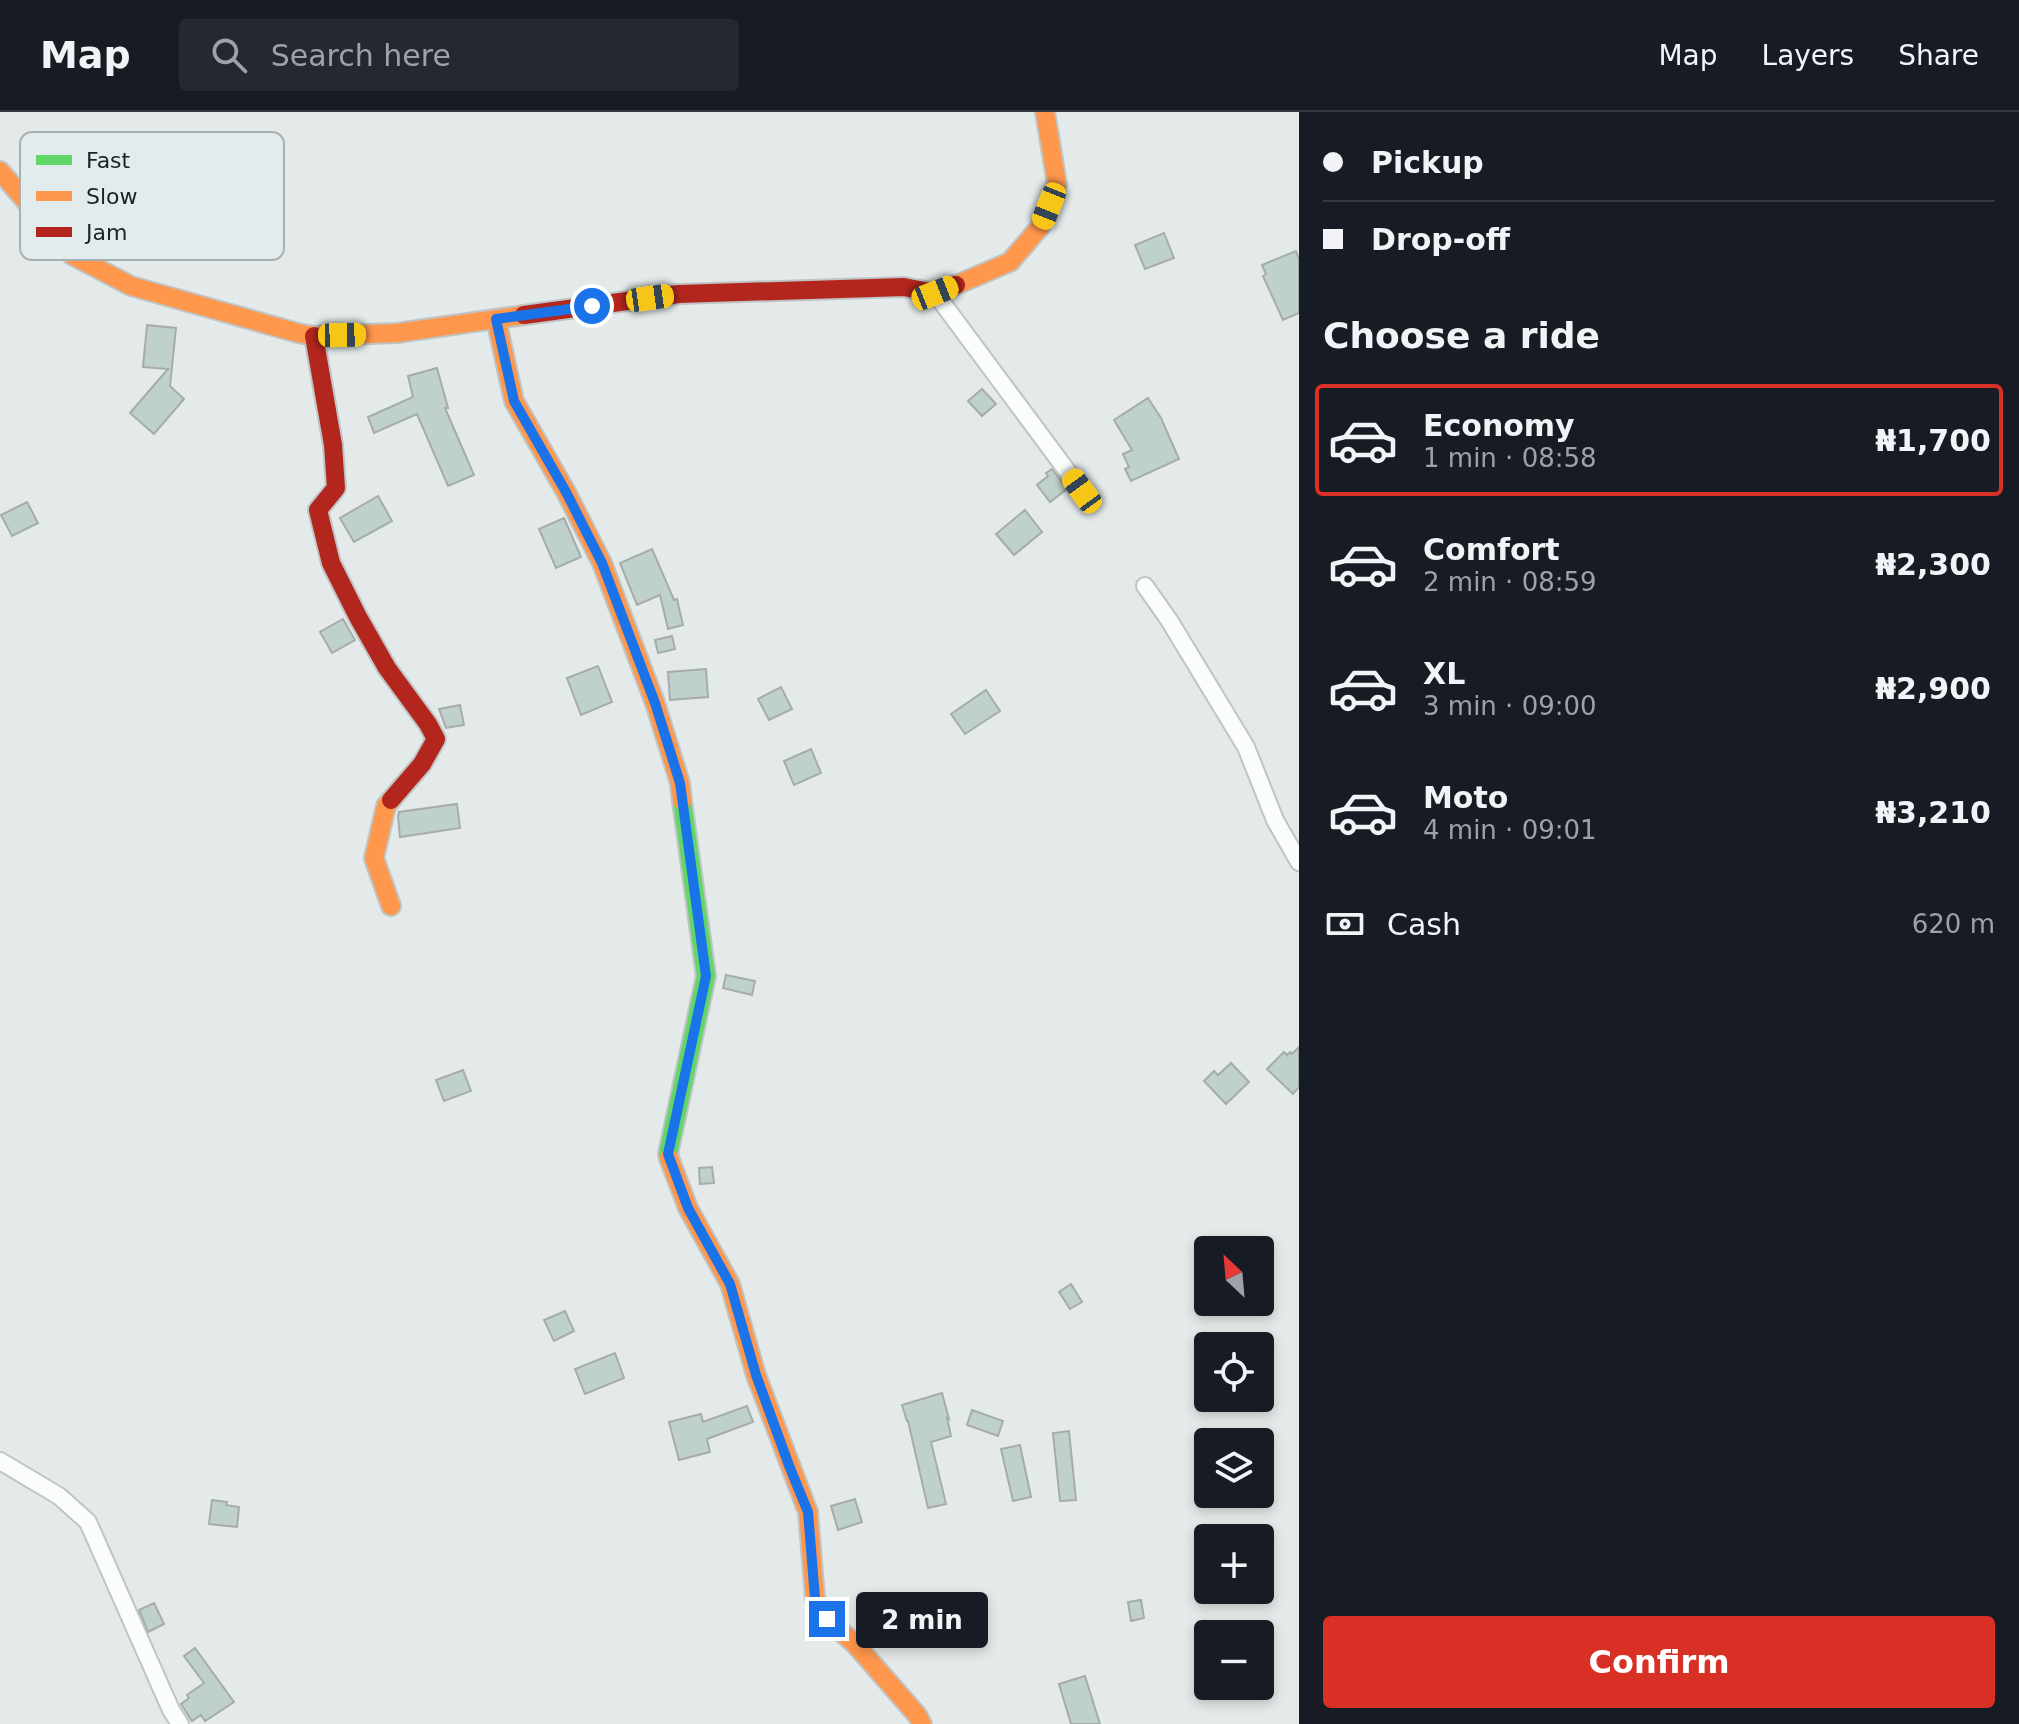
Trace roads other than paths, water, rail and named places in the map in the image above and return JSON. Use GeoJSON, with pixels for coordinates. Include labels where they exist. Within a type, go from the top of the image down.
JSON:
{"type":"FeatureCollection","features":[{"type":"Feature","properties":{"kind":"street"},"geometry":{"type":"LineString","coordinates":[[82,260],[131,286],[314,336],[397,333],[679,294],[904,287],[935,293],[1010,262],[1040,227],[1057,184],[1045,112]]}},
{"type":"Feature","properties":{"kind":"street"},"geometry":{"type":"LineString","coordinates":[[0,171],[20,194]]}},
{"type":"Feature","properties":{"kind":"street"},"geometry":{"type":"LineString","coordinates":[[935,293],[1082,491]]}},
{"type":"Feature","properties":{"kind":"street"},"geometry":{"type":"LineString","coordinates":[[496,319],[514,401],[602,563],[655,703],[680,783],[706,976],[668,1154],[688,1208],[730,1284],[756,1375],[808,1512],[815,1598],[827,1619],[855,1644],[922,1724]]}},
{"type":"Feature","properties":{"kind":"street"},"geometry":{"type":"LineString","coordinates":[[314,336],[333,445],[336,488],[318,510],[331,563],[387,668],[436,739],[422,764],[386,806],[374,858],[391,906]]}},
{"type":"Feature","properties":{"kind":"street"},"geometry":{"type":"LineString","coordinates":[[1145,586],[1246,747],[1275,820],[1299,862]]}},
{"type":"Feature","properties":{"kind":"street"},"geometry":{"type":"LineString","coordinates":[[0,1461],[59,1496],[88,1522],[180,1724]]}}]}
